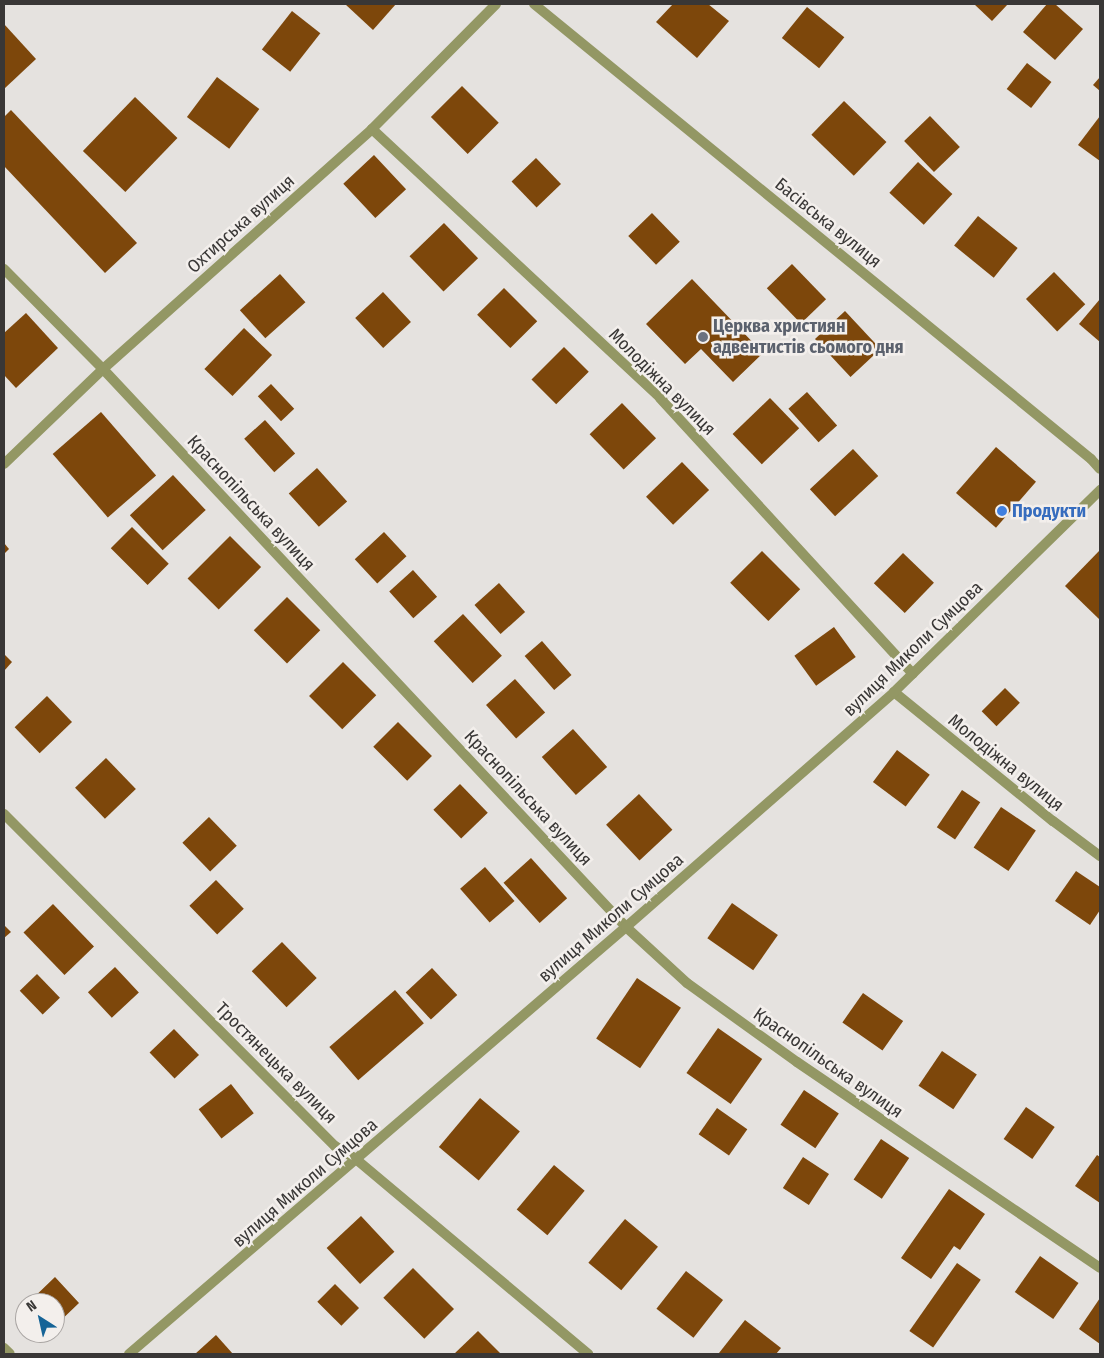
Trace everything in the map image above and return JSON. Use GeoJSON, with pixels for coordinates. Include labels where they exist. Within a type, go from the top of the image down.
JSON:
{"type":"FeatureCollection","features":[{"type":"Feature","properties":{"kind":"street","name":"Охтирська вулиця"},"geometry":{"type":"LineString","coordinates":[[4,464],[103,369],[372,129],[496,4]]}},
{"type":"Feature","properties":{"kind":"street","name":"Басівська вулиця"},"geometry":{"type":"LineString","coordinates":[[534,4],[1100,469]]}},
{"type":"Feature","properties":{"kind":"street","name":"Молодіжна вулиця"},"geometry":{"type":"LineString","coordinates":[[372,129],[660,398],[912,674]]}},
{"type":"Feature","properties":{"kind":"street","name":"Краснопільська вулиця"},"geometry":{"type":"LineString","coordinates":[[4,269],[103,369],[626,927],[687,983],[789,1056],[1100,1268]]}},
{"type":"Feature","properties":{"kind":"street","name":"вулиця Миколи Сумцова"},"geometry":{"type":"LineString","coordinates":[[129,1354],[357,1160],[894,692],[1100,490]]}},
{"type":"Feature","properties":{"kind":"street","name":"Молодіжна вулиця"},"geometry":{"type":"LineString","coordinates":[[894,692],[1052,822],[1100,856]]}},
{"type":"Feature","properties":{"kind":"street","name":"Тростянецька вулиця"},"geometry":{"type":"LineString","coordinates":[[4,814],[336,1146],[357,1160],[588,1354]]}},
{"type":"Feature","properties":{"kind":"street"},"geometry":{"type":"LineString","coordinates":[[4,1348],[10,1354]]}},
{"type":"Feature","properties":{"kind":"building"},"geometry":{"type":"Polygon","coordinates":[[[345,4],[396,4],[373,30],[345,4]]]}},
{"type":"Feature","properties":{"kind":"building"},"geometry":{"type":"Polygon","coordinates":[[[673,4],[708,4],[729,21],[697,58],[656,22],[673,4]]]}},
{"type":"Feature","properties":{"kind":"building"},"geometry":{"type":"Polygon","coordinates":[[[974,4],[1008,4],[992,21],[974,4]]]}},
{"type":"Feature","properties":{"kind":"building"},"geometry":{"type":"Polygon","coordinates":[[[1047,4],[1055,4],[1083,29],[1055,60],[1023,32],[1047,4]]]}},
{"type":"Feature","properties":{"kind":"building"},"geometry":{"type":"Polygon","coordinates":[[[807,7],[844,37],[819,68],[782,38],[807,7]]]}},
{"type":"Feature","properties":{"kind":"building"},"geometry":{"type":"Polygon","coordinates":[[[292,11],[320,33],[290,72],[262,50],[292,11]]]}},
{"type":"Feature","properties":{"kind":"building"},"geometry":{"type":"Polygon","coordinates":[[[4,24],[36,59],[4,89],[4,24]]]}},
{"type":"Feature","properties":{"kind":"building"},"geometry":{"type":"Polygon","coordinates":[[[1027,63],[1051,82],[1031,108],[1007,89],[1027,63]]]}},
{"type":"Feature","properties":{"kind":"building"},"geometry":{"type":"Polygon","coordinates":[[[217,77],[259,109],[229,149],[187,117],[217,77]]]}},
{"type":"Feature","properties":{"kind":"building"},"geometry":{"type":"Polygon","coordinates":[[[1100,77],[1100,91],[1093,85],[1100,77]]]}},
{"type":"Feature","properties":{"kind":"building"},"geometry":{"type":"Polygon","coordinates":[[[462,86],[499,123],[468,154],[431,117],[462,86]]]}},
{"type":"Feature","properties":{"kind":"building"},"geometry":{"type":"Polygon","coordinates":[[[135,97],[177,138],[125,192],[83,151],[135,97]]]}},
{"type":"Feature","properties":{"kind":"building"},"geometry":{"type":"Polygon","coordinates":[[[844,101],[886,142],[854,176],[811,135],[844,101]]]}},
{"type":"Feature","properties":{"kind":"building"},"geometry":{"type":"Polygon","coordinates":[[[11,110],[137,243],[105,273],[4,166],[4,117],[11,110]]]}},
{"type":"Feature","properties":{"kind":"building"},"geometry":{"type":"Polygon","coordinates":[[[930,116],[960,147],[934,172],[904,141],[930,116]]]}},
{"type":"Feature","properties":{"kind":"building"},"geometry":{"type":"Polygon","coordinates":[[[1100,116],[1100,161],[1078,145],[1100,116]]]}},
{"type":"Feature","properties":{"kind":"building"},"geometry":{"type":"Polygon","coordinates":[[[374,155],[406,189],[375,218],[343,184],[374,155]]]}},
{"type":"Feature","properties":{"kind":"building"},"geometry":{"type":"Polygon","coordinates":[[[536,158],[561,184],[537,208],[512,182],[536,158]]]}},
{"type":"Feature","properties":{"kind":"building"},"geometry":{"type":"Polygon","coordinates":[[[918,162],[952,194],[924,225],[889,193],[918,162]]]}},
{"type":"Feature","properties":{"kind":"building"},"geometry":{"type":"Polygon","coordinates":[[[652,213],[680,242],[656,265],[628,236],[652,213]]]}},
{"type":"Feature","properties":{"kind":"building"},"geometry":{"type":"Polygon","coordinates":[[[978,216],[1018,248],[994,278],[954,246],[978,216]]]}},
{"type":"Feature","properties":{"kind":"building"},"geometry":{"type":"Polygon","coordinates":[[[444,223],[478,258],[444,292],[409,256],[444,223]]]}},
{"type":"Feature","properties":{"kind":"building"},"geometry":{"type":"Polygon","coordinates":[[[792,264],[826,299],[801,324],[767,288],[792,264]]]}},
{"type":"Feature","properties":{"kind":"building"},"geometry":{"type":"Polygon","coordinates":[[[1054,272],[1085,304],[1057,331],[1026,299],[1054,272]]]}},
{"type":"Feature","properties":{"kind":"building"},"geometry":{"type":"Polygon","coordinates":[[[280,274],[305,302],[265,338],[240,310],[280,274]]]}},
{"type":"Feature","properties":{"kind":"building","name":"Церква християн адвентистів сьомого дня"},"geometry":{"type":"Polygon","coordinates":[[[692,279],[763,353],[733,382],[701,349],[685,364],[646,324],[692,279]]]}},
{"type":"Feature","properties":{"kind":"building"},"geometry":{"type":"Polygon","coordinates":[[[504,288],[537,321],[510,348],[477,315],[504,288]]]}},
{"type":"Feature","properties":{"kind":"building"},"geometry":{"type":"Polygon","coordinates":[[[383,292],[411,322],[383,348],[355,318],[383,292]]]}},
{"type":"Feature","properties":{"kind":"building"},"geometry":{"type":"Polygon","coordinates":[[[1100,299],[1100,342],[1079,324],[1100,299]]]}},
{"type":"Feature","properties":{"kind":"building"},"geometry":{"type":"Polygon","coordinates":[[[845,311],[880,349],[850,377],[815,339],[845,311]]]}},
{"type":"Feature","properties":{"kind":"building"},"geometry":{"type":"Polygon","coordinates":[[[26,313],[58,348],[16,388],[4,375],[4,333],[26,313]]]}},
{"type":"Feature","properties":{"kind":"building"},"geometry":{"type":"Polygon","coordinates":[[[244,328],[272,355],[232,396],[204,369],[244,328]]]}},
{"type":"Feature","properties":{"kind":"building"},"geometry":{"type":"Polygon","coordinates":[[[564,347],[589,372],[556,404],[531,380],[564,347]]]}},
{"type":"Feature","properties":{"kind":"building"},"geometry":{"type":"Polygon","coordinates":[[[271,384],[294,409],[281,421],[258,396],[271,384]]]}},
{"type":"Feature","properties":{"kind":"building"},"geometry":{"type":"Polygon","coordinates":[[[807,392],[837,425],[819,442],[788,409],[807,392]]]}},
{"type":"Feature","properties":{"kind":"building"},"geometry":{"type":"Polygon","coordinates":[[[770,398],[799,428],[762,464],[733,434],[770,398]]]}},
{"type":"Feature","properties":{"kind":"building"},"geometry":{"type":"Polygon","coordinates":[[[622,403],[656,438],[624,470],[590,434],[622,403]]]}},
{"type":"Feature","properties":{"kind":"building"},"geometry":{"type":"Polygon","coordinates":[[[101,412],[156,475],[108,517],[53,454],[101,412]]]}},
{"type":"Feature","properties":{"kind":"building"},"geometry":{"type":"Polygon","coordinates":[[[265,420],[295,453],[274,472],[244,439],[265,420]]]}},
{"type":"Feature","properties":{"kind":"building"},"geometry":{"type":"Polygon","coordinates":[[[996,447],[1036,482],[996,528],[956,493],[996,447]]]}},
{"type":"Feature","properties":{"kind":"building"},"geometry":{"type":"Polygon","coordinates":[[[853,449],[878,476],[835,516],[810,489],[853,449]]]}},
{"type":"Feature","properties":{"kind":"building"},"geometry":{"type":"Polygon","coordinates":[[[682,462],[709,490],[673,525],[646,497],[682,462]]]}},
{"type":"Feature","properties":{"kind":"building"},"geometry":{"type":"Polygon","coordinates":[[[317,468],[347,501],[319,527],[289,493],[317,468]]]}},
{"type":"Feature","properties":{"kind":"building"},"geometry":{"type":"Polygon","coordinates":[[[173,475],[206,510],[163,550],[130,515],[173,475]]]}},
{"type":"Feature","properties":{"kind":"building"},"geometry":{"type":"Polygon","coordinates":[[[132,527],[169,564],[148,585],[111,548],[132,527]]]}},
{"type":"Feature","properties":{"kind":"building"},"geometry":{"type":"Polygon","coordinates":[[[384,532],[407,556],[377,583],[355,559],[384,532]]]}},
{"type":"Feature","properties":{"kind":"building"},"geometry":{"type":"Polygon","coordinates":[[[230,536],[261,567],[219,610],[188,578],[230,536]]]}},
{"type":"Feature","properties":{"kind":"building"},"geometry":{"type":"Polygon","coordinates":[[[4,543],[9,549],[4,554],[4,543]]]}},
{"type":"Feature","properties":{"kind":"building"},"geometry":{"type":"Polygon","coordinates":[[[1100,550],[1100,620],[1065,586],[1100,550]]]}},
{"type":"Feature","properties":{"kind":"building"},"geometry":{"type":"Polygon","coordinates":[[[762,551],[800,589],[768,621],[730,583],[762,551]]]}},
{"type":"Feature","properties":{"kind":"building"},"geometry":{"type":"Polygon","coordinates":[[[903,553],[934,583],[905,613],[874,583],[903,553]]]}},
{"type":"Feature","properties":{"kind":"building"},"geometry":{"type":"Polygon","coordinates":[[[413,570],[437,597],[413,618],[389,591],[413,570]]]}},
{"type":"Feature","properties":{"kind":"building"},"geometry":{"type":"Polygon","coordinates":[[[499,583],[525,612],[501,634],[474,605],[499,583]]]}},
{"type":"Feature","properties":{"kind":"building"},"geometry":{"type":"Polygon","coordinates":[[[287,597],[320,630],[287,663],[254,630],[287,597]]]}},
{"type":"Feature","properties":{"kind":"building"},"geometry":{"type":"Polygon","coordinates":[[[463,614],[502,656],[473,683],[434,641],[463,614]]]}},
{"type":"Feature","properties":{"kind":"building"},"geometry":{"type":"Polygon","coordinates":[[[834,627],[856,657],[816,686],[794,656],[834,627]]]}},
{"type":"Feature","properties":{"kind":"building"},"geometry":{"type":"Polygon","coordinates":[[[542,641],[572,675],[554,690],[525,656],[542,641]]]}},
{"type":"Feature","properties":{"kind":"building"},"geometry":{"type":"Polygon","coordinates":[[[4,654],[12,662],[4,671],[4,654]]]}},
{"type":"Feature","properties":{"kind":"building"},"geometry":{"type":"Polygon","coordinates":[[[343,662],[376,695],[342,729],[309,696],[343,662]]]}},
{"type":"Feature","properties":{"kind":"building"},"geometry":{"type":"Polygon","coordinates":[[[515,679],[545,712],[516,739],[486,705],[515,679]]]}},
{"type":"Feature","properties":{"kind":"building"},"geometry":{"type":"Polygon","coordinates":[[[1005,688],[1020,703],[997,726],[982,711],[1005,688]]]}},
{"type":"Feature","properties":{"kind":"building"},"geometry":{"type":"Polygon","coordinates":[[[47,696],[72,722],[40,753],[15,727],[47,696]]]}},
{"type":"Feature","properties":{"kind":"building"},"geometry":{"type":"Polygon","coordinates":[[[398,722],[432,756],[407,781],[373,747],[398,722]]]}},
{"type":"Feature","properties":{"kind":"building"},"geometry":{"type":"Polygon","coordinates":[[[573,729],[607,767],[576,795],[542,757],[573,729]]]}},
{"type":"Feature","properties":{"kind":"building"},"geometry":{"type":"Polygon","coordinates":[[[897,750],[930,775],[906,807],[873,782],[897,750]]]}},
{"type":"Feature","properties":{"kind":"building"},"geometry":{"type":"Polygon","coordinates":[[[106,758],[136,789],[105,819],[75,788],[106,758]]]}},
{"type":"Feature","properties":{"kind":"building"},"geometry":{"type":"Polygon","coordinates":[[[460,784],[488,813],[461,838],[433,810],[460,784]]]}},
{"type":"Feature","properties":{"kind":"building"},"geometry":{"type":"Polygon","coordinates":[[[962,790],[980,802],[955,840],[937,827],[962,790]]]}},
{"type":"Feature","properties":{"kind":"building"},"geometry":{"type":"Polygon","coordinates":[[[639,794],[672,830],[640,861],[606,825],[639,794]]]}},
{"type":"Feature","properties":{"kind":"building"},"geometry":{"type":"Polygon","coordinates":[[[1001,807],[1036,830],[1008,871],[974,848],[1001,807]]]}},
{"type":"Feature","properties":{"kind":"building"},"geometry":{"type":"Polygon","coordinates":[[[209,817],[237,846],[210,871],[182,843],[209,817]]]}},
{"type":"Feature","properties":{"kind":"building"},"geometry":{"type":"Polygon","coordinates":[[[531,858],[567,898],[540,923],[504,883],[531,858]]]}},
{"type":"Feature","properties":{"kind":"building"},"geometry":{"type":"Polygon","coordinates":[[[485,867],[515,901],[490,923],[460,889],[485,867]]]}},
{"type":"Feature","properties":{"kind":"building"},"geometry":{"type":"Polygon","coordinates":[[[1076,871],[1100,887],[1100,910],[1090,925],[1055,901],[1076,871]]]}},
{"type":"Feature","properties":{"kind":"building"},"geometry":{"type":"Polygon","coordinates":[[[216,880],[244,909],[217,934],[189,906],[216,880]]]}},
{"type":"Feature","properties":{"kind":"building"},"geometry":{"type":"Polygon","coordinates":[[[732,903],[778,935],[753,970],[707,938],[732,903]]]}},
{"type":"Feature","properties":{"kind":"building"},"geometry":{"type":"Polygon","coordinates":[[[53,904],[94,946],[64,975],[24,932],[53,904]]]}},
{"type":"Feature","properties":{"kind":"building"},"geometry":{"type":"Polygon","coordinates":[[[4,925],[11,932],[4,938],[4,925]]]}},
{"type":"Feature","properties":{"kind":"building"},"geometry":{"type":"Polygon","coordinates":[[[282,942],[317,978],[287,1007],[252,971],[282,942]]]}},
{"type":"Feature","properties":{"kind":"building"},"geometry":{"type":"Polygon","coordinates":[[[115,967],[139,993],[112,1018],[88,992],[115,967]]]}},
{"type":"Feature","properties":{"kind":"building"},"geometry":{"type":"Polygon","coordinates":[[[432,968],[457,995],[431,1020],[406,993],[432,968]]]}},
{"type":"Feature","properties":{"kind":"building"},"geometry":{"type":"Polygon","coordinates":[[[37,974],[60,998],[43,1014],[20,991],[37,974]]]}},
{"type":"Feature","properties":{"kind":"building"},"geometry":{"type":"Polygon","coordinates":[[[637,978],[681,1008],[640,1068],[596,1039],[637,978]]]}},
{"type":"Feature","properties":{"kind":"building"},"geometry":{"type":"Polygon","coordinates":[[[395,990],[424,1023],[358,1080],[329,1047],[395,990]]]}},
{"type":"Feature","properties":{"kind":"building"},"geometry":{"type":"Polygon","coordinates":[[[863,993],[903,1021],[882,1051],[842,1022],[863,993]]]}},
{"type":"Feature","properties":{"kind":"building"},"geometry":{"type":"Polygon","coordinates":[[[718,1028],[762,1059],[731,1104],[686,1073],[718,1028]]]}},
{"type":"Feature","properties":{"kind":"building"},"geometry":{"type":"Polygon","coordinates":[[[174,1029],[199,1055],[175,1079],[150,1053],[174,1029]]]}},
{"type":"Feature","properties":{"kind":"building"},"geometry":{"type":"Polygon","coordinates":[[[942,1051],[977,1074],[953,1109],[919,1086],[942,1051]]]}},
{"type":"Feature","properties":{"kind":"building"},"geometry":{"type":"Polygon","coordinates":[[[231,1084],[254,1113],[221,1138],[199,1109],[231,1084]]]}},
{"type":"Feature","properties":{"kind":"building"},"geometry":{"type":"Polygon","coordinates":[[[804,1090],[839,1113],[815,1148],[781,1125],[804,1090]]]}},
{"type":"Feature","properties":{"kind":"building"},"geometry":{"type":"Polygon","coordinates":[[[480,1098],[520,1131],[479,1180],[439,1147],[480,1098]]]}},
{"type":"Feature","properties":{"kind":"building"},"geometry":{"type":"Polygon","coordinates":[[[1026,1107],[1055,1127],[1032,1159],[1004,1139],[1026,1107]]]}},
{"type":"Feature","properties":{"kind":"building"},"geometry":{"type":"Polygon","coordinates":[[[717,1108],[747,1129],[729,1155],[699,1134],[717,1108]]]}},
{"type":"Feature","properties":{"kind":"building"},"geometry":{"type":"Polygon","coordinates":[[[881,1139],[909,1158],[882,1199],[854,1180],[881,1139]]]}},
{"type":"Feature","properties":{"kind":"building"},"geometry":{"type":"Polygon","coordinates":[[[1097,1155],[1100,1157],[1100,1203],[1075,1186],[1097,1155]]]}},
{"type":"Feature","properties":{"kind":"building"},"geometry":{"type":"Polygon","coordinates":[[[803,1157],[829,1174],[809,1205],[783,1188],[803,1157]]]}},
{"type":"Feature","properties":{"kind":"building"},"geometry":{"type":"Polygon","coordinates":[[[554,1165],[585,1191],[547,1235],[517,1209],[554,1165]]]}},
{"type":"Feature","properties":{"kind":"building"},"geometry":{"type":"Polygon","coordinates":[[[949,1189],[985,1214],[960,1250],[954,1246],[931,1279],[901,1258],[949,1189]]]}},
{"type":"Feature","properties":{"kind":"building"},"geometry":{"type":"Polygon","coordinates":[[[361,1216],[394,1252],[360,1284],[327,1248],[361,1216]]]}},
{"type":"Feature","properties":{"kind":"building"},"geometry":{"type":"Polygon","coordinates":[[[625,1219],[658,1247],[621,1290],[588,1263],[625,1219]]]}},
{"type":"Feature","properties":{"kind":"building"},"geometry":{"type":"Polygon","coordinates":[[[1040,1256],[1079,1283],[1053,1319],[1015,1292],[1040,1256]]]}},
{"type":"Feature","properties":{"kind":"building"},"geometry":{"type":"Polygon","coordinates":[[[957,1263],[981,1280],[933,1348],[909,1331],[957,1263]]]}},
{"type":"Feature","properties":{"kind":"building"},"geometry":{"type":"Polygon","coordinates":[[[413,1268],[454,1309],[424,1339],[383,1298],[413,1268]]]}},
{"type":"Feature","properties":{"kind":"building"},"geometry":{"type":"Polygon","coordinates":[[[686,1271],[723,1300],[693,1338],[656,1309],[686,1271]]]}},
{"type":"Feature","properties":{"kind":"building"},"geometry":{"type":"Polygon","coordinates":[[[55,1277],[79,1303],[65,1316],[65,1293],[38,1293],[55,1277]]]}},
{"type":"Feature","properties":{"kind":"building"},"geometry":{"type":"Polygon","coordinates":[[[335,1284],[359,1308],[341,1326],[317,1302],[335,1284]]]}},
{"type":"Feature","properties":{"kind":"building"},"geometry":{"type":"Polygon","coordinates":[[[1100,1298],[1100,1344],[1079,1329],[1100,1298]]]}},
{"type":"Feature","properties":{"kind":"building"},"geometry":{"type":"Polygon","coordinates":[[[745,1320],[781,1348],[776,1354],[719,1353],[745,1320]]]}},
{"type":"Feature","properties":{"kind":"building"},"geometry":{"type":"Polygon","coordinates":[[[478,1331],[501,1354],[454,1354],[478,1331]]]}},
{"type":"Feature","properties":{"kind":"building"},"geometry":{"type":"Polygon","coordinates":[[[216,1335],[233,1354],[195,1354],[216,1335]]]}},
{"type":"Feature","properties":{"kind":"place","name":"Церква християн адвентистів сьомого дня"},"geometry":{"type":"Point","coordinates":[703,337]}},
{"type":"Feature","properties":{"kind":"place","name":"Продукти"},"geometry":{"type":"Point","coordinates":[1002,511]}}]}
